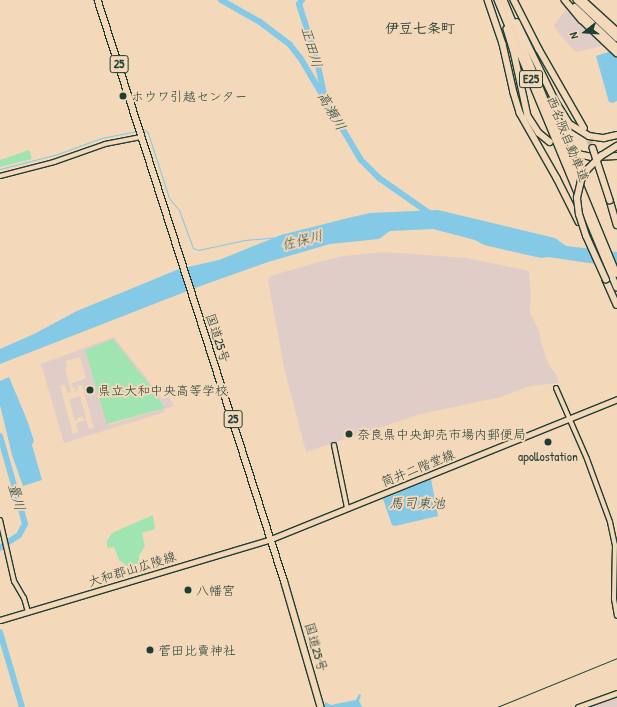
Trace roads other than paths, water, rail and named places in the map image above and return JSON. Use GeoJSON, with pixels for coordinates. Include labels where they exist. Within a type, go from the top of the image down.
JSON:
{"type":"FeatureCollection","features":[{"type":"Feature","properties":{"kind":"highway","name":"国道25号"},"geometry":{"type":"LineString","coordinates":[[98,0],[271,539],[321,707]]}},
{"type":"Feature","properties":{"kind":"highway"},"geometry":{"type":"LineString","coordinates":[[488,0],[503,44],[516,103],[525,124],[565,193],[617,305]]}},
{"type":"Feature","properties":{"kind":"highway"},"geometry":{"type":"LineString","coordinates":[[497,0],[515,56],[528,116],[539,133],[550,142]]}},
{"type":"Feature","properties":{"kind":"highway","name":"西名阪自動車道"},"geometry":{"type":"LineString","coordinates":[[497,0],[569,156]]}},
{"type":"Feature","properties":{"kind":"highway"},"geometry":{"type":"LineString","coordinates":[[505,0],[556,102],[570,124],[589,136],[604,138],[617,135]]}},
{"type":"Feature","properties":{"kind":"highway","name":"西名阪自動車道"},"geometry":{"type":"LineString","coordinates":[[505,0],[569,156],[582,196],[617,274]]}},
{"type":"Feature","properties":{"kind":"highway"},"geometry":{"type":"LineString","coordinates":[[514,0],[539,49],[584,128]]}},
{"type":"Feature","properties":{"kind":"highway"},"geometry":{"type":"LineString","coordinates":[[579,0],[617,35]]}},
{"type":"Feature","properties":{"kind":"highway"},"geometry":{"type":"LineString","coordinates":[[567,2],[607,41],[617,53]]}},
{"type":"Feature","properties":{"kind":"highway"},"geometry":{"type":"LineString","coordinates":[[607,41],[617,46]]}},
{"type":"Feature","properties":{"kind":"highway"},"geometry":{"type":"LineString","coordinates":[[592,146],[617,225]]}},
{"type":"Feature","properties":{"kind":"highway"},"geometry":{"type":"LineString","coordinates":[[586,236],[577,198],[581,180],[594,161],[617,146]]}},
{"type":"Feature","properties":{"kind":"highway"},"geometry":{"type":"LineString","coordinates":[[569,156],[617,156]]}},
{"type":"Feature","properties":{"kind":"highway","name":"西名阪自動車道"},"geometry":{"type":"LineString","coordinates":[[600,238],[617,287]]}},
{"type":"Feature","properties":{"kind":"main road","name":"筒井二階堂線"},"geometry":{"type":"LineString","coordinates":[[271,539],[617,399]]}},
{"type":"Feature","properties":{"kind":"main road","name":"大和郡山広陵線"},"geometry":{"type":"LineString","coordinates":[[0,620],[271,539]]}},
{"type":"Feature","properties":{"kind":"main road"},"geometry":{"type":"LineString","coordinates":[[578,707],[617,693]]}},
{"type":"Feature","properties":{"kind":"street"},"geometry":{"type":"LineString","coordinates":[[0,176],[54,162],[141,133]]}},
{"type":"Feature","properties":{"kind":"street"},"geometry":{"type":"LineString","coordinates":[[556,388],[570,418],[611,526],[615,545],[614,599],[617,616]]}},
{"type":"Feature","properties":{"kind":"street"},"geometry":{"type":"LineString","coordinates":[[334,445],[347,508]]}},
{"type":"Feature","properties":{"kind":"street"},"geometry":{"type":"LineString","coordinates":[[0,520],[14,580],[24,598],[28,612]]}},
{"type":"Feature","properties":{"kind":"water"},"geometry":{"type":"Polygon","coordinates":[[[617,49],[617,101],[613,103],[609,102],[596,56],[617,49]]]}},
{"type":"Feature","properties":{"kind":"water","name":"佐保川"},"geometry":{"type":"Polygon","coordinates":[[[438,210],[555,238],[566,246],[617,252],[617,267],[548,257],[541,258],[484,245],[475,240],[433,229],[390,231],[379,239],[330,244],[268,262],[195,288],[0,364],[0,349],[34,334],[77,311],[179,269],[219,260],[281,235],[348,218],[370,213],[438,210]]]}},
{"type":"Feature","properties":{"kind":"water"},"geometry":{"type":"Polygon","coordinates":[[[9,377],[34,441],[32,445],[42,480],[23,486],[12,455],[0,405],[0,381],[9,377]]]}},
{"type":"Feature","properties":{"kind":"water","name":"馬司東池"},"geometry":{"type":"Polygon","coordinates":[[[431,479],[438,516],[395,526],[392,525],[383,499],[431,479]]]}},
{"type":"Feature","properties":{"kind":"water"},"geometry":{"type":"Polygon","coordinates":[[[359,694],[361,695],[359,701],[362,707],[325,707],[325,702],[331,705],[356,700],[359,694]]]}},
{"type":"Feature","properties":{"kind":"waterway","name":"高瀬川"},"geometry":{"type":"LineString","coordinates":[[221,0],[260,22],[290,45],[301,59],[361,160],[379,178],[432,215]]}},
{"type":"Feature","properties":{"kind":"waterway","name":"正田川"},"geometry":{"type":"LineString","coordinates":[[302,0],[299,4],[317,61],[324,94]]}},
{"type":"Feature","properties":{"kind":"waterway","name":"佐保川"},"geometry":{"type":"LineString","coordinates":[[143,131],[145,130],[148,133],[169,198],[179,210],[193,248],[198,250],[245,240],[277,237]]}},
{"type":"Feature","properties":{"kind":"waterway"},"geometry":{"type":"LineString","coordinates":[[0,169],[58,154],[101,138],[138,131]]}},
{"type":"Feature","properties":{"kind":"waterway","name":"量川"},"geometry":{"type":"LineString","coordinates":[[0,436],[25,524],[19,535],[0,548]]}},
{"type":"Feature","properties":{"kind":"waterway","name":"量川"},"geometry":{"type":"LineString","coordinates":[[0,632],[22,707]]}},
{"type":"Feature","properties":{"kind":"tunnel"},"geometry":{"type":"LineString","coordinates":[[586,132],[591,144]]}},
{"type":"Feature","properties":{"kind":"railway"},"geometry":{"type":"LineString","coordinates":[[497,707],[617,658]]}},
{"type":"Feature","properties":{"kind":"place","name":"ホウワ引越センター"},"geometry":{"type":"Point","coordinates":[123,96]}},
{"type":"Feature","properties":{"kind":"place","name":"県立大和中央高等学校"},"geometry":{"type":"Point","coordinates":[90,390]}},
{"type":"Feature","properties":{"kind":"place","name":"奈良県中央卸売市場内郵便局"},"geometry":{"type":"Point","coordinates":[349,434]}},
{"type":"Feature","properties":{"kind":"place","name":"apollostation"},"geometry":{"type":"Point","coordinates":[548,442]}},
{"type":"Feature","properties":{"kind":"place","name":"八幡宮"},"geometry":{"type":"Point","coordinates":[188,590]}},
{"type":"Feature","properties":{"kind":"place","name":"菅田比賣神社"},"geometry":{"type":"Point","coordinates":[150,650]}},
{"type":"Feature","properties":{"kind":"district","name":"伊豆七条町"},"geometry":{"type":"Point","coordinates":[420,28]}}]}
